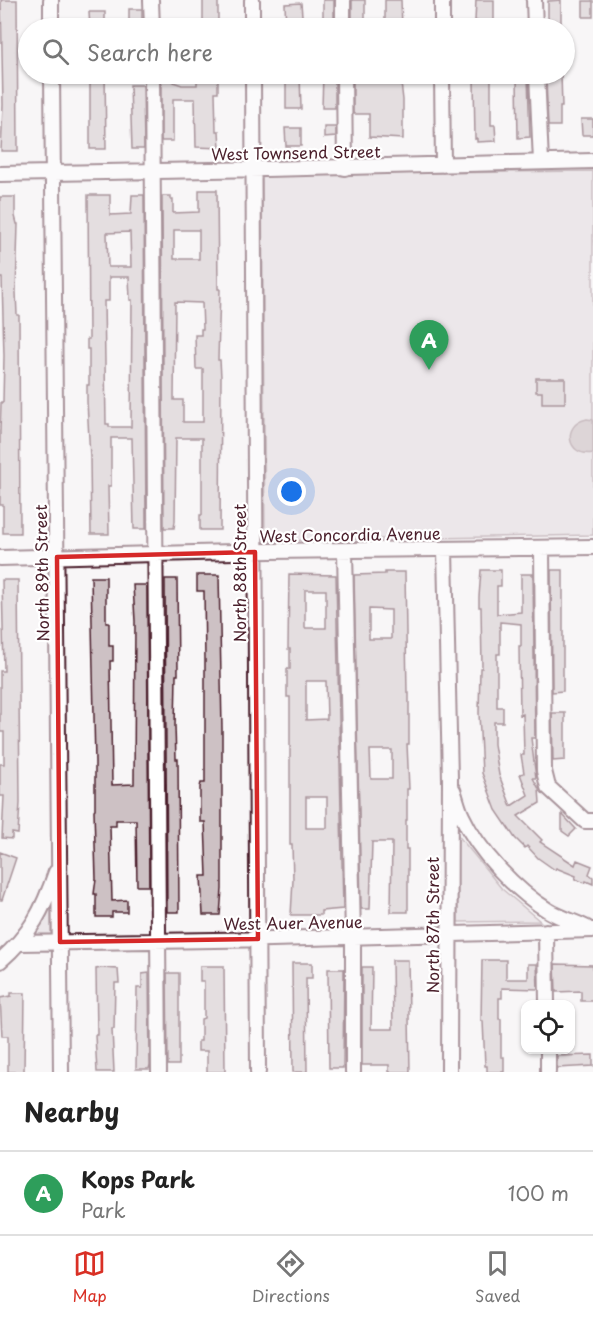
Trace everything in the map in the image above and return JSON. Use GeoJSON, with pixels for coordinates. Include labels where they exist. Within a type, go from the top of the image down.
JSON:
{"type":"FeatureCollection","features":[{"type":"Feature","properties":{"kind":"street"},"geometry":{"type":"LineString","coordinates":[[51,0],[51,18]]}},
{"type":"Feature","properties":{"kind":"street"},"geometry":{"type":"LineString","coordinates":[[152,0],[152,18]]}},
{"type":"Feature","properties":{"kind":"street"},"geometry":{"type":"LineString","coordinates":[[252,0],[252,18]]}},
{"type":"Feature","properties":{"kind":"street"},"geometry":{"type":"LineString","coordinates":[[343,0],[343,18]]}},
{"type":"Feature","properties":{"kind":"street"},"geometry":{"type":"LineString","coordinates":[[442,0],[442,18]]}},
{"type":"Feature","properties":{"kind":"street"},"geometry":{"type":"LineString","coordinates":[[534,0],[535,18]]}},
{"type":"Feature","properties":{"kind":"street","name":"North 89th Street"},"geometry":{"type":"LineString","coordinates":[[52,84],[61,1072]]}},
{"type":"Feature","properties":{"kind":"street"},"geometry":{"type":"LineString","coordinates":[[152,84],[159,1072]]}},
{"type":"Feature","properties":{"kind":"street","name":"North 88th Street"},"geometry":{"type":"LineString","coordinates":[[253,84],[258,1072]]}},
{"type":"Feature","properties":{"kind":"street"},"geometry":{"type":"LineString","coordinates":[[344,84],[345,168]]}},
{"type":"Feature","properties":{"kind":"street"},"geometry":{"type":"LineString","coordinates":[[442,84],[443,165]]}},
{"type":"Feature","properties":{"kind":"street"},"geometry":{"type":"LineString","coordinates":[[537,84],[541,162]]}},
{"type":"Feature","properties":{"kind":"street","name":"West Townsend Street"},"geometry":{"type":"LineString","coordinates":[[0,174],[593,161]]}},
{"type":"Feature","properties":{"kind":"street","name":"West Concordia Avenue"},"geometry":{"type":"LineString","coordinates":[[0,558],[593,548]]}},
{"type":"Feature","properties":{"kind":"street"},"geometry":{"type":"LineString","coordinates":[[542,549],[544,771],[548,788],[585,821],[593,821]]}},
{"type":"Feature","properties":{"kind":"street","name":"North 87th Street"},"geometry":{"type":"LineString","coordinates":[[445,550],[450,779],[449,1072]]}},
{"type":"Feature","properties":{"kind":"street"},"geometry":{"type":"LineString","coordinates":[[345,551],[353,1072]]}},
{"type":"Feature","properties":{"kind":"street","name":"North 87th Street"},"geometry":{"type":"LineString","coordinates":[[450,779],[462,817],[482,849],[511,882],[549,911],[592,930]]}},
{"type":"Feature","properties":{"kind":"street"},"geometry":{"type":"LineString","coordinates":[[0,961],[20,943],[46,902],[60,862]]}},
{"type":"Feature","properties":{"kind":"street","name":"West Auer Avenue"},"geometry":{"type":"LineString","coordinates":[[20,943],[592,930]]}},
{"type":"Feature","properties":{"kind":"street"},"geometry":{"type":"LineString","coordinates":[[546,931],[547,1000]]}},
{"type":"Feature","properties":{"kind":"street"},"geometry":{"type":"LineString","coordinates":[[548,1054],[548,1072]]}},
{"type":"Feature","properties":{"kind":"highlighted area"},"geometry":{"type":"Polygon","coordinates":[[[255,552],[258,939],[60,942],[57,557],[255,552]]]}},
{"type":"Feature","properties":{"kind":"shaded area"},"geometry":{"type":"Polygon","coordinates":[[[593,171],[593,535],[265,541],[262,175],[593,171]]]}},
{"type":"Feature","properties":{"kind":"shaded area"},"geometry":{"type":"Polygon","coordinates":[[[587,419],[593,420],[593,453],[577,450],[570,440],[573,427],[587,419]]]}},
{"type":"Feature","properties":{"kind":"shaded area"},"geometry":{"type":"Polygon","coordinates":[[[457,834],[502,889],[540,921],[458,922],[457,834]]]}},
{"type":"Feature","properties":{"kind":"shaded area"},"geometry":{"type":"Polygon","coordinates":[[[51,901],[51,934],[35,934],[51,901]]]}},
{"type":"Feature","properties":{"kind":"building"},"geometry":{"type":"Polygon","coordinates":[[[1,0],[17,0],[18,151],[1,151],[3,105],[1,0]]]}},
{"type":"Feature","properties":{"kind":"building"},"geometry":{"type":"Polygon","coordinates":[[[203,0],[218,0],[218,18],[203,18],[203,0]]]}},
{"type":"Feature","properties":{"kind":"building"},"geometry":{"type":"Polygon","coordinates":[[[323,0],[334,0],[334,18],[323,18],[323,0]]]}},
{"type":"Feature","properties":{"kind":"building"},"geometry":{"type":"Polygon","coordinates":[[[352,0],[365,0],[365,18],[352,18],[352,0]]]}},
{"type":"Feature","properties":{"kind":"building"},"geometry":{"type":"Polygon","coordinates":[[[385,0],[401,0],[402,18],[385,18],[385,0]]]}},
{"type":"Feature","properties":{"kind":"building"},"geometry":{"type":"Polygon","coordinates":[[[476,0],[494,0],[494,18],[475,18],[476,0]]]}},
{"type":"Feature","properties":{"kind":"building"},"geometry":{"type":"Polygon","coordinates":[[[561,0],[561,18],[548,18],[548,1],[561,0]]]}},
{"type":"Feature","properties":{"kind":"building"},"geometry":{"type":"Polygon","coordinates":[[[583,1],[593,1],[593,17],[583,17],[583,1]]]}},
{"type":"Feature","properties":{"kind":"building"},"geometry":{"type":"Polygon","coordinates":[[[301,3],[302,18],[286,18],[285,4],[301,3]]]}},
{"type":"Feature","properties":{"kind":"building"},"geometry":{"type":"Polygon","coordinates":[[[129,9],[142,9],[142,18],[129,18],[129,9]]]}},
{"type":"Feature","properties":{"kind":"building"},"geometry":{"type":"Polygon","coordinates":[[[89,12],[105,12],[105,18],[89,18],[89,12]]]}},
{"type":"Feature","properties":{"kind":"building"},"geometry":{"type":"Polygon","coordinates":[[[90,84],[105,84],[106,149],[90,149],[90,84]]]}},
{"type":"Feature","properties":{"kind":"building"},"geometry":{"type":"Polygon","coordinates":[[[161,84],[218,84],[218,92],[215,92],[216,131],[219,131],[220,148],[196,147],[195,99],[173,99],[173,141],[161,141],[161,84]]]}},
{"type":"Feature","properties":{"kind":"building"},"geometry":{"type":"Polygon","coordinates":[[[286,84],[300,84],[301,109],[286,109],[286,84]]]}},
{"type":"Feature","properties":{"kind":"building"},"geometry":{"type":"Polygon","coordinates":[[[323,84],[335,84],[335,108],[322,108],[323,84]]]}},
{"type":"Feature","properties":{"kind":"building"},"geometry":{"type":"Polygon","coordinates":[[[353,84],[401,84],[403,139],[369,137],[369,114],[353,114],[353,84]]]}},
{"type":"Feature","properties":{"kind":"building"},"geometry":{"type":"Polygon","coordinates":[[[474,84],[491,84],[491,125],[495,125],[496,141],[477,142],[477,138],[475,139],[474,84]]]}},
{"type":"Feature","properties":{"kind":"building"},"geometry":{"type":"Polygon","coordinates":[[[517,84],[528,84],[530,137],[518,138],[517,84]]]}},
{"type":"Feature","properties":{"kind":"building"},"geometry":{"type":"Polygon","coordinates":[[[546,84],[561,84],[560,126],[548,126],[546,84]]]}},
{"type":"Feature","properties":{"kind":"building"},"geometry":{"type":"Polygon","coordinates":[[[130,85],[143,85],[144,149],[132,149],[130,85]]]}},
{"type":"Feature","properties":{"kind":"building"},"geometry":{"type":"Polygon","coordinates":[[[581,119],[593,119],[593,135],[582,135],[581,119]]]}},
{"type":"Feature","properties":{"kind":"building"},"geometry":{"type":"Polygon","coordinates":[[[324,127],[336,127],[336,137],[324,138],[324,127]]]}},
{"type":"Feature","properties":{"kind":"building"},"geometry":{"type":"Polygon","coordinates":[[[285,128],[301,128],[301,146],[286,146],[285,128]]]}},
{"type":"Feature","properties":{"kind":"building"},"geometry":{"type":"Polygon","coordinates":[[[199,190],[217,190],[218,289],[220,289],[218,360],[220,360],[221,377],[220,530],[200,530],[202,438],[176,438],[175,521],[174,528],[164,528],[162,196],[171,196],[173,199],[173,213],[199,212],[199,190]],[[174,230],[174,259],[199,259],[199,230],[174,230]],[[175,302],[174,400],[183,400],[183,422],[203,422],[203,369],[196,369],[195,335],[201,335],[201,329],[203,329],[202,303],[175,302]]]}},
{"type":"Feature","properties":{"kind":"building"},"geometry":{"type":"Polygon","coordinates":[[[88,195],[110,195],[110,215],[131,214],[132,195],[144,195],[146,529],[134,529],[132,438],[111,438],[111,486],[108,486],[109,534],[91,534],[87,401],[89,349],[87,349],[87,339],[89,339],[88,195]],[[130,232],[107,233],[108,267],[131,267],[130,232]],[[109,277],[109,301],[104,301],[106,424],[109,424],[109,427],[131,427],[132,300],[130,300],[129,277],[109,277]]]}},
{"type":"Feature","properties":{"kind":"building"},"geometry":{"type":"Polygon","coordinates":[[[0,197],[15,197],[15,216],[18,224],[16,292],[17,315],[19,315],[20,533],[3,533],[3,505],[0,505],[0,431],[4,356],[2,278],[0,278],[0,197]]]}},
{"type":"Feature","properties":{"kind":"building"},"geometry":{"type":"Polygon","coordinates":[[[536,378],[565,378],[565,403],[542,403],[542,392],[536,392],[536,378]]]}},
{"type":"Feature","properties":{"kind":"building"},"geometry":{"type":"Polygon","coordinates":[[[481,570],[501,570],[501,586],[497,586],[497,614],[521,612],[521,574],[533,574],[535,738],[531,738],[536,778],[533,778],[539,789],[540,803],[518,816],[542,840],[540,842],[575,865],[577,860],[592,866],[589,874],[593,877],[593,884],[575,879],[576,876],[556,868],[555,870],[538,858],[527,846],[525,848],[515,838],[496,810],[482,773],[479,713],[480,668],[482,668],[479,597],[481,570]],[[500,622],[500,654],[497,654],[497,707],[503,707],[503,722],[494,722],[494,744],[499,775],[511,806],[528,795],[520,774],[524,773],[521,755],[524,755],[523,714],[520,715],[521,624],[500,622]]]}},
{"type":"Feature","properties":{"kind":"building"},"geometry":{"type":"Polygon","coordinates":[[[551,570],[563,570],[563,691],[552,692],[551,570]]]}},
{"type":"Feature","properties":{"kind":"building"},"geometry":{"type":"Polygon","coordinates":[[[385,572],[405,572],[407,693],[409,693],[409,744],[407,744],[409,789],[407,789],[406,820],[408,912],[391,912],[392,842],[372,842],[370,909],[361,909],[354,575],[385,574],[385,572]],[[369,609],[369,639],[391,639],[391,610],[369,609]],[[370,750],[371,779],[392,779],[392,750],[370,750]]]}},
{"type":"Feature","properties":{"kind":"building"},"geometry":{"type":"Polygon","coordinates":[[[289,574],[336,575],[343,909],[321,911],[321,915],[291,915],[293,880],[292,845],[290,845],[290,697],[287,697],[287,669],[290,669],[290,649],[288,649],[289,574]],[[305,590],[305,628],[326,628],[326,590],[305,590]],[[306,681],[306,720],[327,719],[326,681],[306,681]],[[306,797],[306,828],[327,828],[327,797],[306,797]]]}},
{"type":"Feature","properties":{"kind":"building"},"geometry":{"type":"Polygon","coordinates":[[[197,575],[219,575],[222,729],[220,915],[203,915],[201,876],[207,876],[205,822],[200,822],[200,787],[201,783],[205,783],[204,591],[197,591],[197,575]]]}},
{"type":"Feature","properties":{"kind":"building"},"geometry":{"type":"Polygon","coordinates":[[[91,577],[106,577],[106,623],[109,623],[109,646],[113,646],[113,661],[110,661],[112,785],[134,784],[135,621],[133,585],[147,585],[149,886],[137,886],[136,820],[116,820],[116,826],[110,826],[112,901],[127,900],[127,912],[112,912],[112,917],[96,917],[96,894],[94,894],[96,879],[95,762],[91,577]]]}},
{"type":"Feature","properties":{"kind":"building"},"geometry":{"type":"Polygon","coordinates":[[[165,579],[177,579],[178,675],[176,675],[175,726],[176,759],[178,759],[179,912],[167,912],[165,579]]]}},
{"type":"Feature","properties":{"kind":"building"},"geometry":{"type":"Polygon","coordinates":[[[2,580],[18,580],[20,803],[18,834],[12,833],[12,839],[2,838],[4,796],[0,796],[0,764],[4,764],[4,732],[0,732],[0,671],[4,671],[2,580]]]}},
{"type":"Feature","properties":{"kind":"building"},"geometry":{"type":"Polygon","coordinates":[[[552,713],[565,713],[565,760],[553,761],[552,713]]]}},
{"type":"Feature","properties":{"kind":"building"},"geometry":{"type":"Polygon","coordinates":[[[562,814],[576,829],[569,836],[562,831],[562,814]]]}},
{"type":"Feature","properties":{"kind":"building"},"geometry":{"type":"Polygon","coordinates":[[[0,852],[16,858],[2,900],[0,900],[0,852]]]}},
{"type":"Feature","properties":{"kind":"building"},"geometry":{"type":"Polygon","coordinates":[[[392,960],[408,960],[410,1072],[389,1072],[389,1065],[362,1065],[362,967],[372,967],[371,1029],[393,1029],[392,960]]]}},
{"type":"Feature","properties":{"kind":"building"},"geometry":{"type":"Polygon","coordinates":[[[482,960],[506,960],[506,979],[528,979],[528,964],[537,964],[538,989],[502,988],[502,998],[499,998],[499,1019],[501,1019],[501,1057],[504,1057],[504,1072],[487,1072],[487,1066],[485,1066],[483,1021],[481,1021],[482,960]]]}},
{"type":"Feature","properties":{"kind":"building"},"geometry":{"type":"Polygon","coordinates":[[[292,963],[312,963],[312,978],[306,978],[307,1072],[293,1072],[292,963]]]}},
{"type":"Feature","properties":{"kind":"building"},"geometry":{"type":"Polygon","coordinates":[[[555,964],[593,965],[593,1001],[581,1001],[581,991],[556,992],[555,964]]]}},
{"type":"Feature","properties":{"kind":"building"},"geometry":{"type":"Polygon","coordinates":[[[200,966],[224,966],[225,1072],[207,1072],[207,1051],[198,1051],[198,1041],[201,1041],[201,1019],[204,1018],[204,981],[200,981],[200,966]]]}},
{"type":"Feature","properties":{"kind":"building"},"geometry":{"type":"Polygon","coordinates":[[[96,969],[118,969],[119,983],[115,983],[114,1029],[112,1029],[114,1072],[97,1072],[96,969]]]}},
{"type":"Feature","properties":{"kind":"building"},"geometry":{"type":"Polygon","coordinates":[[[328,969],[344,969],[343,1068],[329,1068],[328,969]]]}},
{"type":"Feature","properties":{"kind":"building"},"geometry":{"type":"Polygon","coordinates":[[[149,973],[150,1065],[149,1069],[136,1069],[137,988],[142,988],[142,974],[149,973]]]}},
{"type":"Feature","properties":{"kind":"building"},"geometry":{"type":"Polygon","coordinates":[[[167,973],[179,973],[179,1065],[168,1065],[167,973]]]}},
{"type":"Feature","properties":{"kind":"building"},"geometry":{"type":"Polygon","coordinates":[[[11,993],[25,993],[24,1072],[8,1072],[8,1036],[2,1036],[0,998],[11,996],[11,993]]]}},
{"type":"Feature","properties":{"kind":"building"},"geometry":{"type":"Polygon","coordinates":[[[593,1055],[593,1066],[557,1068],[557,1056],[593,1055]]]}},
{"type":"Feature","properties":{"kind":"place","name":"Kops Park"},"geometry":{"type":"Point","coordinates":[429,370]}}]}
